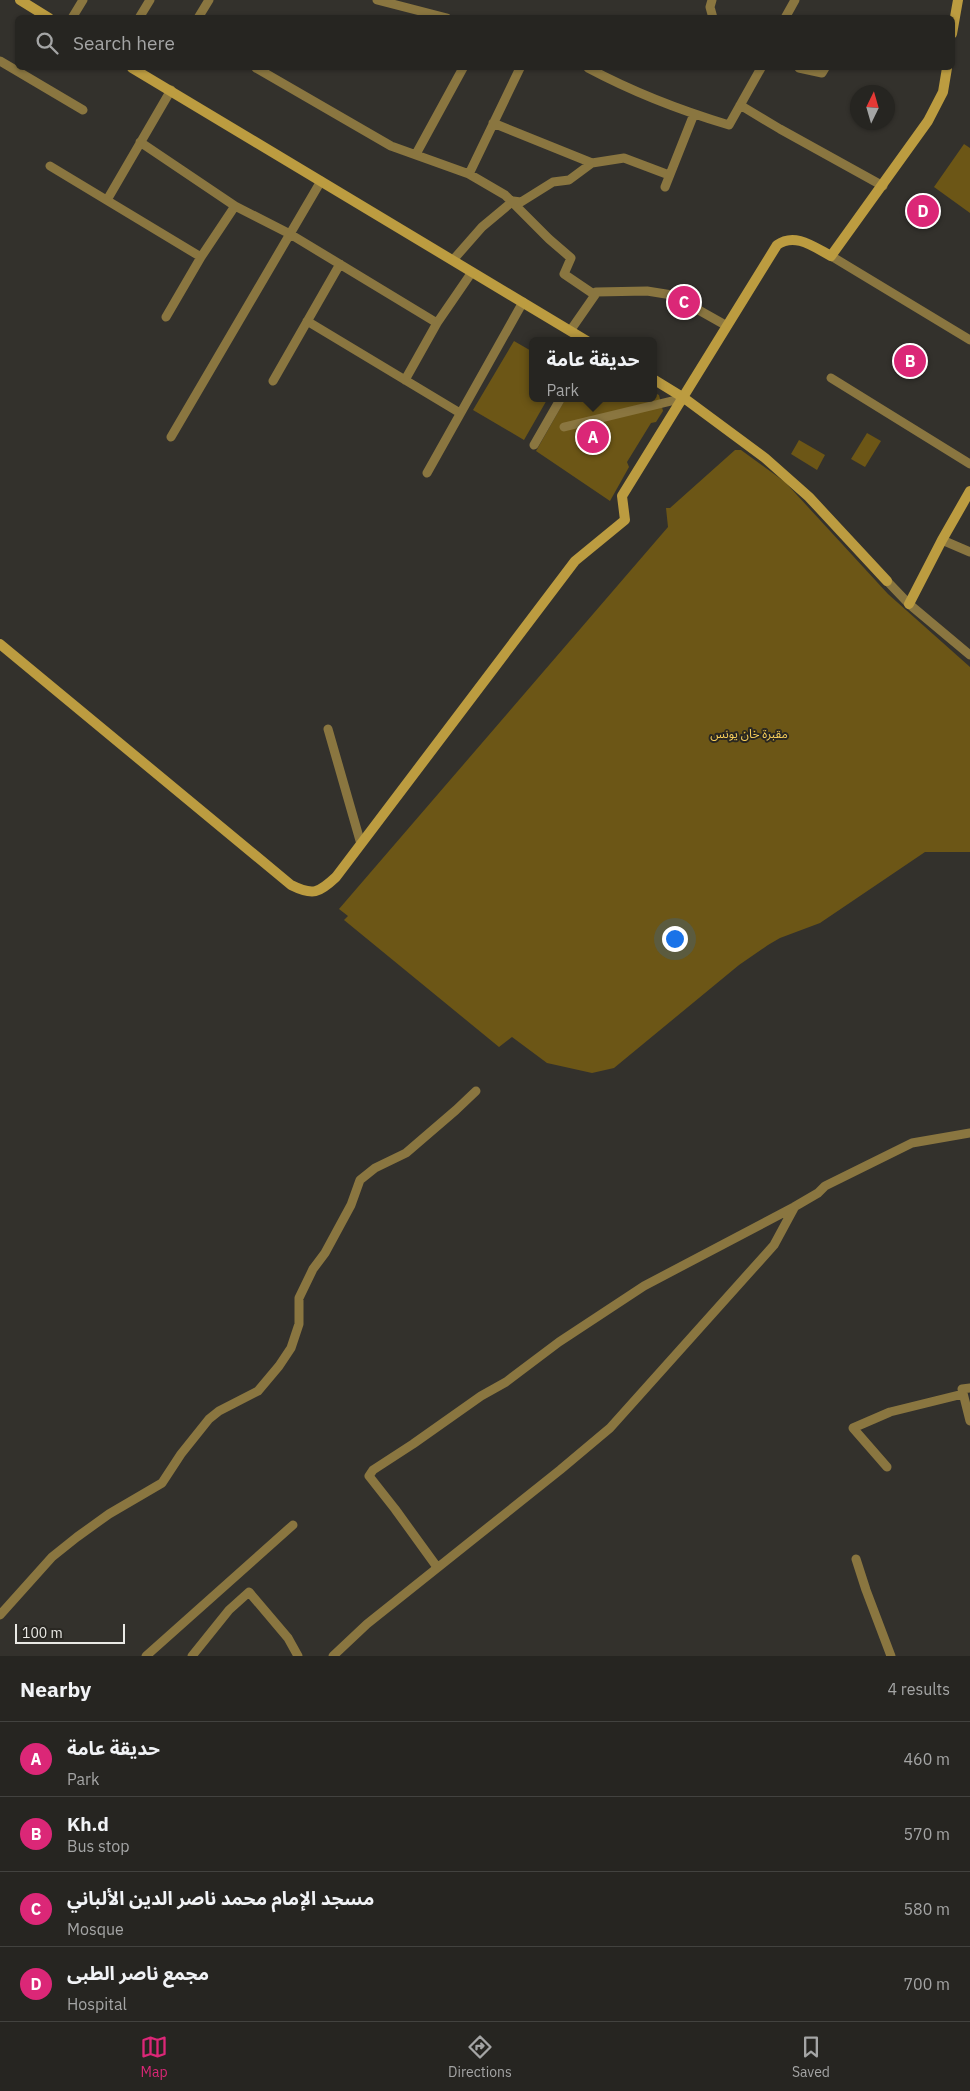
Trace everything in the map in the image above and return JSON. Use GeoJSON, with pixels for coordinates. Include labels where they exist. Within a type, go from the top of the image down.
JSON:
{"type":"FeatureCollection","features":[{"type":"Feature","properties":{"kind":"street"},"geometry":{"type":"LineString","coordinates":[[20,0],[44,15]]}},
{"type":"Feature","properties":{"kind":"street"},"geometry":{"type":"LineString","coordinates":[[74,15],[83,0]]}},
{"type":"Feature","properties":{"kind":"street"},"geometry":{"type":"LineString","coordinates":[[141,15],[150,0]]}},
{"type":"Feature","properties":{"kind":"street"},"geometry":{"type":"LineString","coordinates":[[200,15],[209,0]]}},
{"type":"Feature","properties":{"kind":"street"},"geometry":{"type":"LineString","coordinates":[[377,0],[435,15]]}},
{"type":"Feature","properties":{"kind":"street"},"geometry":{"type":"LineString","coordinates":[[712,0],[710,7],[712,15]]}},
{"type":"Feature","properties":{"kind":"street"},"geometry":{"type":"LineString","coordinates":[[787,15],[795,0]]}},
{"type":"Feature","properties":{"kind":"street"},"geometry":{"type":"LineString","coordinates":[[955,17],[958,0]]}},
{"type":"Feature","properties":{"kind":"street"},"geometry":{"type":"LineString","coordinates":[[0,61],[15,70]]}},
{"type":"Feature","properties":{"kind":"street"},"geometry":{"type":"LineString","coordinates":[[15,70],[83,110]]}},
{"type":"Feature","properties":{"kind":"street"},"geometry":{"type":"LineString","coordinates":[[136,70],[581,337]]}},
{"type":"Feature","properties":{"kind":"street"},"geometry":{"type":"LineString","coordinates":[[259,70],[391,146],[469,174],[513,201],[548,239],[571,258],[564,274],[595,295]]}},
{"type":"Feature","properties":{"kind":"street"},"geometry":{"type":"LineString","coordinates":[[416,154],[462,70]]}},
{"type":"Feature","properties":{"kind":"street"},"geometry":{"type":"LineString","coordinates":[[469,174],[519,70]]}},
{"type":"Feature","properties":{"kind":"street"},"geometry":{"type":"LineString","coordinates":[[592,70],[629,89],[694,114],[729,125],[760,70]]}},
{"type":"Feature","properties":{"kind":"street"},"geometry":{"type":"LineString","coordinates":[[808,70],[822,73],[824,70]]}},
{"type":"Feature","properties":{"kind":"street"},"geometry":{"type":"LineString","coordinates":[[831,256],[933,113],[943,92],[947,70]]}},
{"type":"Feature","properties":{"kind":"street"},"geometry":{"type":"LineString","coordinates":[[106,200],[171,90]]}},
{"type":"Feature","properties":{"kind":"street"},"geometry":{"type":"LineString","coordinates":[[740,105],[882,186]]}},
{"type":"Feature","properties":{"kind":"street"},"geometry":{"type":"LineString","coordinates":[[665,187],[694,114]]}},
{"type":"Feature","properties":{"kind":"street"},"geometry":{"type":"LineString","coordinates":[[493,123],[592,162],[624,158],[669,175]]}},
{"type":"Feature","properties":{"kind":"street"},"geometry":{"type":"LineString","coordinates":[[140,142],[235,206],[290,234],[437,323]]}},
{"type":"Feature","properties":{"kind":"street"},"geometry":{"type":"LineString","coordinates":[[453,260],[482,227],[513,201],[521,202],[553,182],[569,180],[592,162]]}},
{"type":"Feature","properties":{"kind":"street"},"geometry":{"type":"LineString","coordinates":[[50,166],[201,257]]}},
{"type":"Feature","properties":{"kind":"street"},"geometry":{"type":"LineString","coordinates":[[170,437],[321,181]]}},
{"type":"Feature","properties":{"kind":"street"},"geometry":{"type":"LineString","coordinates":[[166,317],[201,257],[235,206]]}},
{"type":"Feature","properties":{"kind":"street"},"geometry":{"type":"LineString","coordinates":[[0,644],[291,885],[302,891],[319,891],[336,877],[575,561],[625,520],[622,496],[777,245],[785,239],[794,238],[831,256],[970,340]]}},
{"type":"Feature","properties":{"kind":"street"},"geometry":{"type":"LineString","coordinates":[[273,381],[340,264]]}},
{"type":"Feature","properties":{"kind":"street"},"geometry":{"type":"LineString","coordinates":[[405,380],[437,323],[472,272]]}},
{"type":"Feature","properties":{"kind":"street"},"geometry":{"type":"LineString","coordinates":[[570,331],[596,292],[648,291],[672,295],[727,326]]}},
{"type":"Feature","properties":{"kind":"street"},"geometry":{"type":"LineString","coordinates":[[427,473],[523,302]]}},
{"type":"Feature","properties":{"kind":"street"},"geometry":{"type":"LineString","coordinates":[[307,321],[460,413]]}},
{"type":"Feature","properties":{"kind":"street"},"geometry":{"type":"LineString","coordinates":[[831,378],[970,464]]}},
{"type":"Feature","properties":{"kind":"street"},"geometry":{"type":"LineString","coordinates":[[657,381],[684,398],[765,458],[809,497],[909,604],[970,655]]}},
{"type":"Feature","properties":{"kind":"street"},"geometry":{"type":"LineString","coordinates":[[564,427],[684,398]]}},
{"type":"Feature","properties":{"kind":"street"},"geometry":{"type":"LineString","coordinates":[[534,445],[559,402]]}},
{"type":"Feature","properties":{"kind":"street"},"geometry":{"type":"LineString","coordinates":[[909,604],[970,491]]}},
{"type":"Feature","properties":{"kind":"street"},"geometry":{"type":"LineString","coordinates":[[942,540],[970,552]]}},
{"type":"Feature","properties":{"kind":"street"},"geometry":{"type":"LineString","coordinates":[[328,730],[361,844]]}},
{"type":"Feature","properties":{"kind":"street"},"geometry":{"type":"LineString","coordinates":[[0,1615],[52,1557],[109,1514],[162,1483],[209,1419],[219,1411],[258,1391],[291,1348],[299,1324],[298,1298],[312,1268],[325,1253],[351,1205],[360,1180],[375,1168],[406,1153],[476,1091]]}},
{"type":"Feature","properties":{"kind":"street"},"geometry":{"type":"LineString","coordinates":[[437,1568],[395,1509],[368,1476],[373,1470],[481,1396],[506,1382],[559,1342],[644,1286],[794,1207],[818,1193],[825,1186],[912,1143],[970,1133]]}},
{"type":"Feature","properties":{"kind":"street"},"geometry":{"type":"LineString","coordinates":[[332,1656],[367,1624],[610,1428],[774,1245],[794,1207]]}},
{"type":"Feature","properties":{"kind":"street"},"geometry":{"type":"LineString","coordinates":[[887,1466],[853,1428],[890,1412],[967,1391],[970,1421]]}},
{"type":"Feature","properties":{"kind":"street"},"geometry":{"type":"LineString","coordinates":[[146,1656],[293,1525]]}},
{"type":"Feature","properties":{"kind":"street"},"geometry":{"type":"LineString","coordinates":[[856,1559],[891,1656]]}},
{"type":"Feature","properties":{"kind":"street"},"geometry":{"type":"LineString","coordinates":[[192,1656],[229,1610],[249,1592],[288,1638],[298,1656]]}},
{"type":"Feature","properties":{"kind":"green space"},"geometry":{"type":"Polygon","coordinates":[[[964,144],[970,148],[970,213],[934,187],[964,144]]]}},
{"type":"Feature","properties":{"kind":"green space"},"geometry":{"type":"Polygon","coordinates":[[[514,341],[529,350],[529,402],[546,402],[524,440],[473,410],[514,341]]]}},
{"type":"Feature","properties":{"kind":"green space"},"geometry":{"type":"Polygon","coordinates":[[[657,394],[659,395],[663,411],[656,422],[651,423],[627,462],[629,467],[610,501],[536,451],[564,402],[657,402],[657,394]]]}},
{"type":"Feature","properties":{"kind":"green space"},"geometry":{"type":"Polygon","coordinates":[[[867,433],[881,441],[865,467],[851,459],[867,433]]]}},
{"type":"Feature","properties":{"kind":"green space"},"geometry":{"type":"Polygon","coordinates":[[[799,440],[825,455],[817,470],[791,454],[799,440]]]}},
{"type":"Feature","properties":{"kind":"green space","name":"مقبرة خان يونس"},"geometry":{"type":"Polygon","coordinates":[[[735,450],[741,450],[785,482],[888,594],[970,667],[970,852],[925,852],[820,923],[780,938],[768,945],[739,965],[614,1068],[592,1073],[547,1063],[512,1037],[499,1047],[344,920],[348,916],[339,909],[668,527],[666,508],[670,508],[735,450]]]}},
{"type":"Feature","properties":{"kind":"place","name":"مجمع ناصر الطبى"},"geometry":{"type":"Point","coordinates":[923,211]}},
{"type":"Feature","properties":{"kind":"place","name":"مسجد الإمام محمد ناصر الدين الألباني"},"geometry":{"type":"Point","coordinates":[684,302]}},
{"type":"Feature","properties":{"kind":"place","name":"Kh.d"},"geometry":{"type":"Point","coordinates":[910,361]}},
{"type":"Feature","properties":{"kind":"place","name":"حديقة عامة"},"geometry":{"type":"Point","coordinates":[593,437]}}]}
